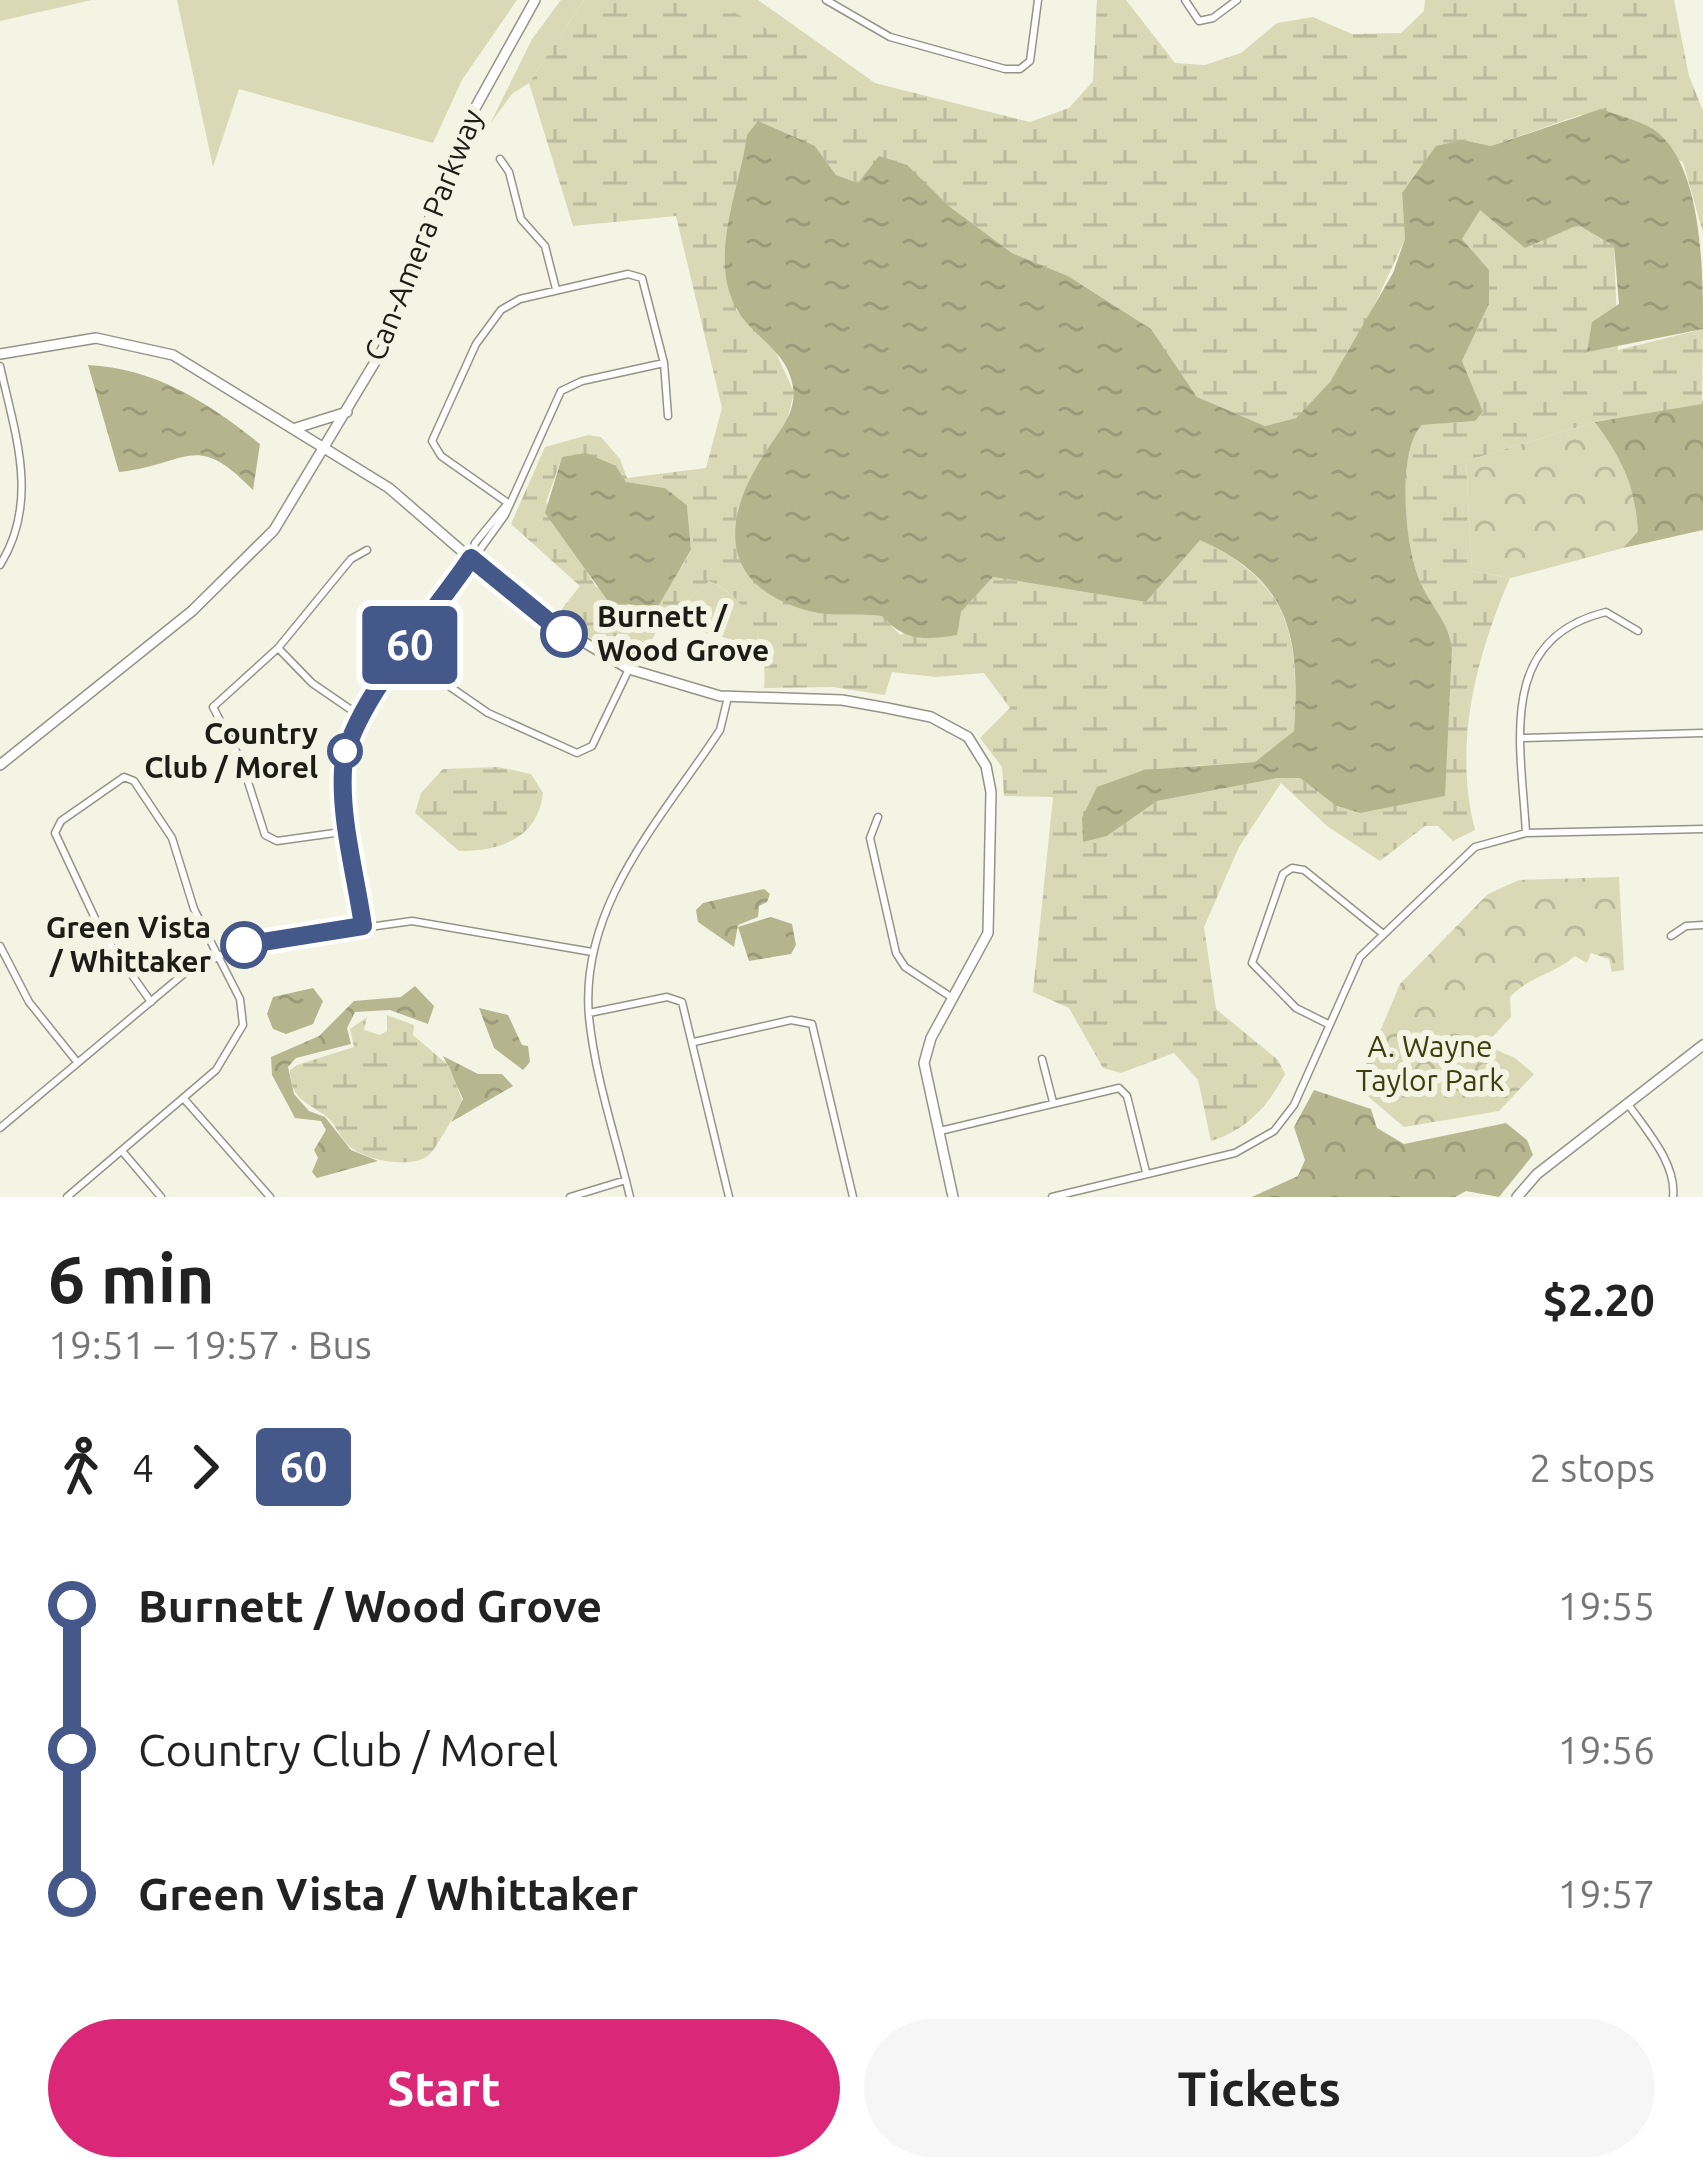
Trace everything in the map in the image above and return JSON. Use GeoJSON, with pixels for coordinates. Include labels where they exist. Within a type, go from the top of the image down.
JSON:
{"type":"FeatureCollection","features":[{"type":"Feature","properties":{"kind":"street","name":"Can-Amera Parkway"},"geometry":{"type":"LineString","coordinates":[[0,765],[192,611],[274,530],[383,347],[458,139],[535,0]]}},
{"type":"Feature","properties":{"kind":"street"},"geometry":{"type":"LineString","coordinates":[[826,0],[890,37],[1005,69],[1020,69],[1030,61],[1038,0]]}},
{"type":"Feature","properties":{"kind":"street"},"geometry":{"type":"LineString","coordinates":[[1185,0],[1199,21],[1213,18],[1237,0]]}},
{"type":"Feature","properties":{"kind":"street"},"geometry":{"type":"LineString","coordinates":[[500,160],[509,172],[521,219],[544,246],[556,289]]}},
{"type":"Feature","properties":{"kind":"street"},"geometry":{"type":"LineString","coordinates":[[508,503],[436,452],[434,433],[493,317],[520,299],[636,274],[646,283],[664,363],[668,416]]}},
{"type":"Feature","properties":{"kind":"street"},"geometry":{"type":"LineString","coordinates":[[0,354],[71,339],[139,344],[188,364],[420,509],[545,622],[629,668],[728,697],[842,700],[931,717],[953,726],[980,754],[991,791],[988,933],[931,1039],[924,1063],[953,1197]]}},
{"type":"Feature","properties":{"kind":"street"},"geometry":{"type":"LineString","coordinates":[[363,926],[343,770],[360,716],[471,558],[475,543],[508,503],[561,391],[582,381],[664,363]]}},
{"type":"Feature","properties":{"kind":"street"},"geometry":{"type":"LineString","coordinates":[[0,366],[25,484],[9,551],[0,565]]}},
{"type":"Feature","properties":{"kind":"street"},"geometry":{"type":"LineString","coordinates":[[294,428],[347,412]]}},
{"type":"Feature","properties":{"kind":"street"},"geometry":{"type":"LineString","coordinates":[[349,831],[270,840],[242,763],[214,713],[218,700],[278,648],[351,559],[367,550]]}},
{"type":"Feature","properties":{"kind":"street"},"geometry":{"type":"LineString","coordinates":[[1526,833],[1523,682],[1559,629],[1606,612],[1638,631]]}},
{"type":"Feature","properties":{"kind":"street"},"geometry":{"type":"LineString","coordinates":[[278,648],[312,683],[360,716]]}},
{"type":"Feature","properties":{"kind":"street"},"geometry":{"type":"LineString","coordinates":[[404,655],[488,713],[581,753],[592,746],[629,668]]}},
{"type":"Feature","properties":{"kind":"street"},"geometry":{"type":"LineString","coordinates":[[630,1197],[589,1013],[592,952],[615,888],[720,730],[728,697]]}},
{"type":"Feature","properties":{"kind":"street"},"geometry":{"type":"LineString","coordinates":[[1522,738],[1703,733]]}},
{"type":"Feature","properties":{"kind":"street"},"geometry":{"type":"LineString","coordinates":[[67,1197],[184,1100],[226,1057],[243,1024],[240,1000],[194,909],[163,820],[134,781],[118,779],[55,832],[101,931],[151,1002]]}},
{"type":"Feature","properties":{"kind":"street"},"geometry":{"type":"LineString","coordinates":[[878,817],[870,838],[896,953],[905,967],[954,999]]}},
{"type":"Feature","properties":{"kind":"street"},"geometry":{"type":"LineString","coordinates":[[1052,1197],[1234,1153],[1274,1131],[1294,1105],[1354,966],[1382,933],[1475,848],[1526,833],[1703,829]]}},
{"type":"Feature","properties":{"kind":"street"},"geometry":{"type":"LineString","coordinates":[[1328,1024],[1296,1009],[1252,963],[1283,874],[1292,868],[1304,870],[1382,933]]}},
{"type":"Feature","properties":{"kind":"street"},"geometry":{"type":"LineString","coordinates":[[2,1124],[218,953],[363,926],[425,922],[592,952]]}},
{"type":"Feature","properties":{"kind":"street"},"geometry":{"type":"LineString","coordinates":[[1671,936],[1686,926],[1703,925]]}},
{"type":"Feature","properties":{"kind":"street"},"geometry":{"type":"LineString","coordinates":[[0,946],[29,1002],[78,1064]]}},
{"type":"Feature","properties":{"kind":"street"},"geometry":{"type":"LineString","coordinates":[[589,1013],[672,997],[685,1007],[729,1197]]}},
{"type":"Feature","properties":{"kind":"street"},"geometry":{"type":"LineString","coordinates":[[694,1042],[800,1018],[812,1024],[853,1197]]}},
{"type":"Feature","properties":{"kind":"street"},"geometry":{"type":"LineString","coordinates":[[1517,1197],[1537,1174],[1703,1045]]}},
{"type":"Feature","properties":{"kind":"street"},"geometry":{"type":"LineString","coordinates":[[1042,1059],[1053,1102]]}},
{"type":"Feature","properties":{"kind":"street"},"geometry":{"type":"LineString","coordinates":[[937,1132],[1112,1087],[1124,1091],[1146,1173]]}},
{"type":"Feature","properties":{"kind":"street"},"geometry":{"type":"LineString","coordinates":[[184,1100],[270,1197]]}},
{"type":"Feature","properties":{"kind":"street"},"geometry":{"type":"LineString","coordinates":[[1628,1104],[1653,1139],[1674,1184],[1673,1197]]}},
{"type":"Feature","properties":{"kind":"street"},"geometry":{"type":"LineString","coordinates":[[122,1151],[161,1197]]}},
{"type":"Feature","properties":{"kind":"street"},"geometry":{"type":"LineString","coordinates":[[571,1197],[626,1180]]}},
{"type":"Feature","properties":{"kind":"green space"},"geometry":{"type":"Polygon","coordinates":[[[0,0],[92,0],[0,21],[0,0]]]}},
{"type":"Feature","properties":{"kind":"green space"},"geometry":{"type":"Polygon","coordinates":[[[177,0],[517,0],[462,80],[433,143],[239,89],[213,167],[177,0]]]}},
{"type":"Feature","properties":{"kind":"green space"},"geometry":{"type":"Polygon","coordinates":[[[561,0],[584,0],[529,83],[512,94],[490,124],[532,39],[561,0]]]}},
{"type":"Feature","properties":{"kind":"green space"},"geometry":{"type":"Polygon","coordinates":[[[584,0],[709,0],[875,83],[1030,122],[1069,108],[1093,81],[1097,0],[1126,0],[1175,63],[1205,65],[1241,53],[1277,23],[1313,17],[1352,34],[1401,33],[1424,11],[1425,0],[1674,0],[1689,76],[1703,111],[1703,233],[1683,162],[1580,115],[1491,146],[1463,140],[1402,193],[1405,239],[1369,317],[1330,382],[1296,418],[1265,426],[1197,397],[1151,329],[1068,276],[1012,253],[950,207],[906,165],[873,167],[858,183],[836,175],[815,146],[747,135],[736,310],[772,344],[794,392],[785,429],[764,454],[755,581],[810,611],[883,616],[900,635],[961,612],[993,577],[1146,602],[1200,539],[1254,575],[1283,616],[1294,667],[1294,731],[1255,762],[1192,766],[1082,818],[1084,841],[1107,836],[1157,801],[1278,778],[1300,778],[1335,805],[1444,796],[1452,649],[1415,566],[1407,524],[1406,477],[1414,438],[1422,425],[1474,421],[1483,413],[1462,361],[1489,304],[1489,270],[1461,239],[1480,209],[1578,225],[1614,246],[1618,350],[1703,329],[1702,404],[1595,422],[1466,461],[1472,571],[1510,578],[1487,639],[1471,702],[1466,766],[1475,830],[1453,841],[1438,826],[1425,826],[1380,861],[1327,826],[1281,783],[1239,847],[1204,927],[1216,1009],[1278,1060],[1285,1074],[1246,1124],[1211,1141],[1198,1080],[1174,1053],[1121,1073],[1103,1068],[1069,1008],[1033,992],[1053,797],[1004,796],[1002,767],[980,738],[1010,708],[984,673],[935,677],[892,672],[885,695],[833,687],[764,688],[763,656],[753,625],[735,599],[709,581],[670,617],[676,625],[657,629],[641,665],[554,619],[580,586],[511,524],[545,447],[588,435],[601,437],[620,459],[627,478],[706,468],[722,408],[676,216],[573,226],[529,83],[584,0]],[[562,457],[546,502],[596,587],[681,568],[691,551],[687,505],[665,488],[626,482],[616,466],[562,457]]]}},
{"type":"Feature","properties":{"kind":"green space"},"geometry":{"type":"Polygon","coordinates":[[[709,0],[758,0],[875,83],[712,5],[709,0]]]}},
{"type":"Feature","properties":{"kind":"green space"},"geometry":{"type":"Polygon","coordinates":[[[1703,401],[1703,530],[1623,548],[1638,531],[1595,422],[1703,401]]]}},
{"type":"Feature","properties":{"kind":"green space"},"geometry":{"type":"Polygon","coordinates":[[[1595,422],[1625,473],[1638,531],[1623,548],[1511,578],[1472,571],[1466,461],[1595,422]]]}},
{"type":"Feature","properties":{"kind":"green space"},"geometry":{"type":"Polygon","coordinates":[[[709,581],[743,607],[760,647],[676,625],[670,617],[709,581]]]}},
{"type":"Feature","properties":{"kind":"green space"},"geometry":{"type":"Polygon","coordinates":[[[498,767],[531,774],[543,793],[533,821],[514,839],[459,851],[415,813],[421,793],[443,769],[498,767]]]}},
{"type":"Feature","properties":{"kind":"green space","name":"A. Wayne Taylor Park"},"geometry":{"type":"Polygon","coordinates":[[[1619,877],[1624,970],[1612,972],[1609,959],[1591,953],[1587,963],[1575,956],[1510,997],[1511,1017],[1485,1045],[1515,1058],[1534,1074],[1499,1111],[1404,1127],[1363,1092],[1359,1081],[1400,984],[1488,894],[1519,880],[1619,877]]]}},
{"type":"Feature","properties":{"kind":"green space"},"geometry":{"type":"Polygon","coordinates":[[[764,889],[770,894],[767,902],[759,906],[758,917],[738,925],[734,947],[698,922],[696,910],[703,903],[764,889]]]}},
{"type":"Feature","properties":{"kind":"green space"},"geometry":{"type":"Polygon","coordinates":[[[415,986],[434,1006],[428,1024],[390,1010],[355,1012],[347,1028],[351,1044],[296,1058],[288,1067],[294,1094],[309,1111],[325,1117],[351,1150],[378,1161],[317,1178],[312,1172],[318,1158],[314,1150],[326,1130],[321,1121],[295,1118],[272,1075],[271,1057],[319,1036],[354,1001],[401,997],[415,986]]]}},
{"type":"Feature","properties":{"kind":"green space"},"geometry":{"type":"Polygon","coordinates":[[[387,1015],[414,1025],[413,1035],[449,1066],[462,1100],[429,1155],[411,1162],[377,1159],[356,1151],[330,1120],[297,1094],[291,1080],[290,1070],[297,1065],[354,1047],[350,1029],[367,1017],[364,1030],[380,1035],[387,1031],[387,1015]]]}},
{"type":"Feature","properties":{"kind":"green space"},"geometry":{"type":"Polygon","coordinates":[[[443,1056],[478,1074],[502,1074],[513,1086],[451,1122],[463,1099],[443,1056]]]}},
{"type":"Feature","properties":{"kind":"green space"},"geometry":{"type":"Polygon","coordinates":[[[1314,1090],[1371,1109],[1377,1128],[1404,1144],[1506,1123],[1527,1140],[1533,1155],[1499,1197],[1466,1191],[1455,1197],[1252,1197],[1298,1176],[1305,1160],[1294,1127],[1314,1090]]]}},
{"type":"Feature","properties":{"kind":"water"},"geometry":{"type":"Polygon","coordinates":[[[1601,109],[1653,129],[1682,166],[1697,220],[1703,329],[1587,352],[1592,322],[1619,304],[1614,246],[1578,225],[1525,248],[1480,210],[1462,239],[1489,270],[1489,304],[1462,361],[1483,412],[1475,421],[1422,425],[1414,438],[1406,477],[1407,524],[1415,566],[1452,649],[1445,796],[1360,813],[1335,805],[1300,778],[1278,778],[1157,801],[1107,836],[1083,842],[1082,818],[1097,787],[1144,770],[1255,762],[1294,731],[1295,668],[1284,616],[1254,574],[1200,540],[1146,602],[993,577],[961,612],[957,635],[935,638],[908,635],[882,616],[809,611],[779,600],[743,568],[736,548],[741,502],[785,422],[793,397],[784,363],[735,306],[725,265],[747,135],[758,121],[815,146],[836,175],[858,183],[879,156],[907,165],[950,207],[1012,253],[1068,276],[1151,329],[1197,397],[1265,426],[1296,418],[1330,382],[1393,273],[1405,239],[1402,193],[1436,146],[1463,140],[1491,146],[1601,109]]]}},
{"type":"Feature","properties":{"kind":"water"},"geometry":{"type":"Polygon","coordinates":[[[88,365],[136,373],[180,390],[241,429],[260,444],[253,490],[204,456],[119,472],[88,365]]]}},
{"type":"Feature","properties":{"kind":"water"},"geometry":{"type":"Polygon","coordinates":[[[586,453],[616,466],[626,482],[665,488],[687,505],[691,550],[657,608],[608,601],[545,513],[562,457],[586,453]]]}},
{"type":"Feature","properties":{"kind":"water"},"geometry":{"type":"Polygon","coordinates":[[[771,917],[792,924],[796,945],[791,954],[749,961],[738,927],[771,917]]]}},
{"type":"Feature","properties":{"kind":"water"},"geometry":{"type":"Polygon","coordinates":[[[313,988],[323,1001],[313,1024],[286,1034],[273,1029],[267,1014],[273,997],[313,988]]]}},
{"type":"Feature","properties":{"kind":"water"},"geometry":{"type":"Polygon","coordinates":[[[479,1008],[508,1015],[522,1045],[528,1046],[530,1062],[523,1070],[494,1048],[479,1008]]]}},
{"type":"Feature","properties":{"kind":"bus line","name":"60"},"geometry":{"type":"LineString","coordinates":[[244,945],[363,926],[343,790],[345,751],[360,716],[471,558],[564,634]]}},
{"type":"Feature","properties":{"kind":"place","name":"Burnett / Wood Grove"},"geometry":{"type":"Point","coordinates":[564,634]}},
{"type":"Feature","properties":{"kind":"place","name":"Country Club / Morel"},"geometry":{"type":"Point","coordinates":[345,751]}},
{"type":"Feature","properties":{"kind":"place","name":"Green Vista / Whittaker"},"geometry":{"type":"Point","coordinates":[244,945]}}]}
